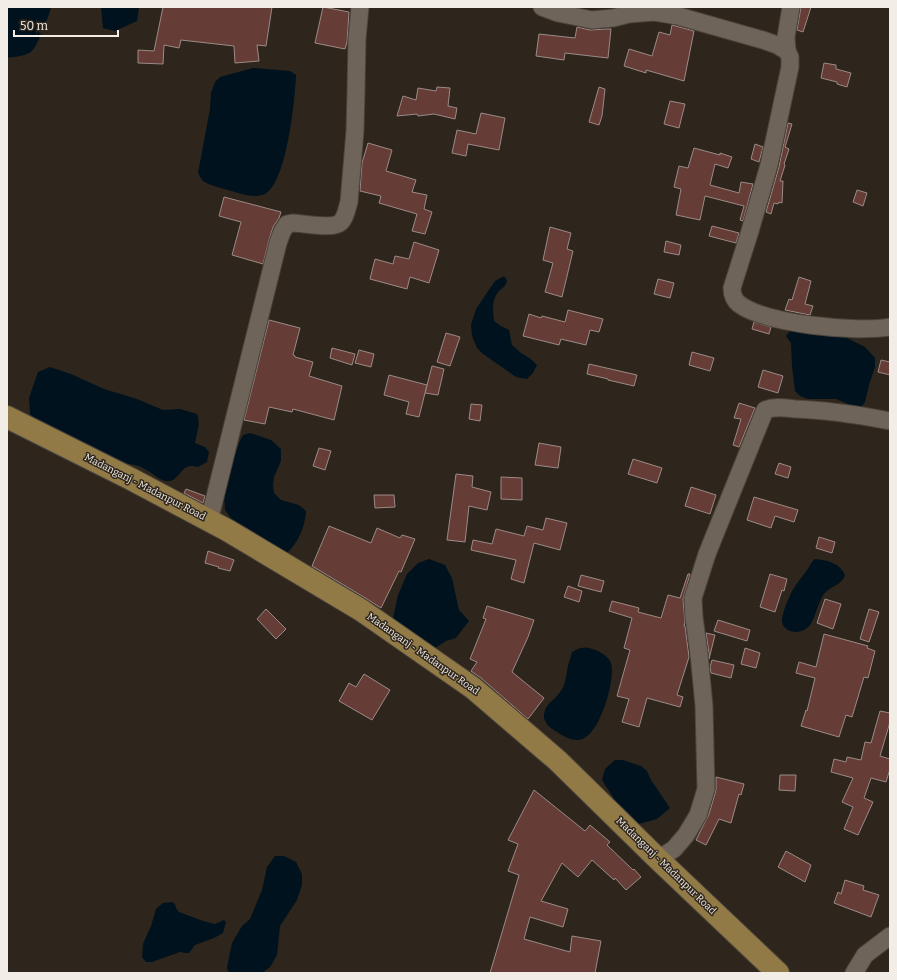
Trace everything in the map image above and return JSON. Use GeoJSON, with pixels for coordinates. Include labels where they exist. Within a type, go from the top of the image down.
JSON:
{"type":"FeatureCollection","features":[{"type":"Feature","properties":{"kind":"main road","name":"Madanganj - Madanpur Road"},"geometry":{"type":"LineString","coordinates":[[7,417],[131,479],[227,530],[361,610],[473,688],[557,760],[778,973]]}},
{"type":"Feature","properties":{"kind":"street"},"geometry":{"type":"LineString","coordinates":[[209,520],[282,232],[287,224],[292,223],[333,226],[341,223],[346,213],[354,131],[357,39],[360,7]]}},
{"type":"Feature","properties":{"kind":"street"},"geometry":{"type":"LineString","coordinates":[[542,7],[558,13],[592,20],[613,18],[629,14],[654,12],[678,16],[763,40],[787,50]]}},
{"type":"Feature","properties":{"kind":"street"},"geometry":{"type":"LineString","coordinates":[[791,7],[786,37],[787,50],[790,57],[790,67],[768,165],[750,231],[732,288],[733,296],[738,303],[756,313],[804,325],[880,329],[890,327]]}},
{"type":"Feature","properties":{"kind":"street"},"geometry":{"type":"LineString","coordinates":[[658,859],[674,849],[686,835],[698,815],[706,789],[704,706],[694,617],[694,598],[707,554],[765,410],[772,407],[805,409],[855,414],[890,421]]}},
{"type":"Feature","properties":{"kind":"street"},"geometry":{"type":"LineString","coordinates":[[854,973],[865,955],[890,936]]}},
{"type":"Feature","properties":{"kind":"water"},"geometry":{"type":"Polygon","coordinates":[[[7,7],[51,7],[37,43],[30,53],[7,58],[7,7]]]}},
{"type":"Feature","properties":{"kind":"water"},"geometry":{"type":"Polygon","coordinates":[[[101,7],[139,7],[137,21],[115,31],[103,28],[101,7]]]}},
{"type":"Feature","properties":{"kind":"water"},"geometry":{"type":"Polygon","coordinates":[[[253,68],[290,71],[296,75],[292,120],[279,174],[273,186],[265,194],[250,196],[209,184],[203,181],[198,173],[210,109],[211,93],[215,82],[220,77],[253,68]]]}},
{"type":"Feature","properties":{"kind":"water"},"geometry":{"type":"Polygon","coordinates":[[[504,276],[507,280],[506,284],[497,293],[494,301],[494,321],[509,330],[512,345],[537,365],[533,373],[527,379],[516,377],[483,354],[477,348],[472,336],[471,325],[476,309],[495,281],[504,276]]]}},
{"type":"Feature","properties":{"kind":"water"},"geometry":{"type":"Polygon","coordinates":[[[791,329],[843,336],[865,347],[875,358],[875,367],[865,402],[860,409],[851,407],[836,399],[808,399],[800,396],[795,391],[791,343],[786,336],[791,329]]]}},
{"type":"Feature","properties":{"kind":"water"},"geometry":{"type":"Polygon","coordinates":[[[50,367],[71,374],[104,389],[137,399],[163,410],[180,409],[197,414],[199,425],[195,443],[205,447],[209,452],[207,462],[198,467],[188,466],[171,481],[164,481],[142,467],[121,463],[39,425],[30,414],[29,398],[38,372],[50,367]]]}},
{"type":"Feature","properties":{"kind":"water"},"geometry":{"type":"Polygon","coordinates":[[[250,433],[271,440],[281,449],[281,461],[274,477],[274,493],[281,500],[299,505],[306,511],[301,534],[287,553],[279,553],[235,524],[225,510],[224,494],[227,478],[243,435],[250,433]]]}},
{"type":"Feature","properties":{"kind":"water"},"geometry":{"type":"Polygon","coordinates":[[[429,559],[445,565],[452,578],[459,610],[469,621],[456,638],[446,641],[435,648],[425,650],[401,634],[393,618],[398,595],[407,574],[418,563],[429,559]]]}},
{"type":"Feature","properties":{"kind":"water"},"geometry":{"type":"Polygon","coordinates":[[[815,559],[833,563],[843,571],[845,575],[841,582],[828,590],[822,597],[812,623],[806,629],[794,632],[790,631],[784,627],[782,622],[784,610],[794,588],[815,559]]]}},
{"type":"Feature","properties":{"kind":"water"},"geometry":{"type":"Polygon","coordinates":[[[580,648],[592,649],[605,655],[610,660],[612,671],[609,693],[595,727],[589,735],[582,739],[575,740],[566,737],[550,727],[546,723],[544,714],[546,707],[558,695],[564,686],[572,652],[580,648]]]}},
{"type":"Feature","properties":{"kind":"water"},"geometry":{"type":"Polygon","coordinates":[[[615,760],[623,760],[641,766],[647,771],[651,780],[670,808],[657,819],[635,825],[616,812],[613,797],[602,780],[605,769],[615,760]]]}},
{"type":"Feature","properties":{"kind":"water"},"geometry":{"type":"Polygon","coordinates":[[[275,856],[284,856],[296,862],[302,874],[302,885],[297,900],[280,926],[277,955],[270,967],[262,973],[229,973],[227,968],[232,943],[242,926],[250,919],[262,890],[267,867],[275,856]]]}},
{"type":"Feature","properties":{"kind":"water"},"geometry":{"type":"Polygon","coordinates":[[[172,902],[175,904],[179,912],[203,921],[215,924],[224,920],[226,922],[223,933],[195,945],[189,953],[180,952],[152,962],[146,962],[142,957],[143,944],[151,926],[156,909],[163,903],[172,902]]]}},
{"type":"Feature","properties":{"kind":"building"},"geometry":{"type":"Polygon","coordinates":[[[163,7],[272,7],[266,46],[257,45],[259,61],[235,63],[234,46],[181,40],[179,48],[164,45],[163,64],[138,63],[138,50],[154,51],[163,7]]]}},
{"type":"Feature","properties":{"kind":"building"},"geometry":{"type":"Polygon","coordinates":[[[323,7],[349,12],[347,42],[345,49],[315,43],[323,7]]]}},
{"type":"Feature","properties":{"kind":"building"},"geometry":{"type":"Polygon","coordinates":[[[801,7],[811,7],[803,32],[797,30],[801,7]]]}},
{"type":"Feature","properties":{"kind":"building"},"geometry":{"type":"Polygon","coordinates":[[[672,25],[694,31],[684,81],[646,70],[646,73],[624,66],[629,49],[652,56],[659,32],[670,35],[672,25]]]}},
{"type":"Feature","properties":{"kind":"building"},"geometry":{"type":"Polygon","coordinates":[[[577,27],[590,30],[611,29],[608,58],[565,53],[564,60],[536,56],[539,34],[575,38],[577,27]]]}},
{"type":"Feature","properties":{"kind":"building"},"geometry":{"type":"Polygon","coordinates":[[[824,63],[836,65],[836,69],[851,73],[847,87],[837,84],[837,82],[821,78],[824,63]]]}},
{"type":"Feature","properties":{"kind":"building"},"geometry":{"type":"Polygon","coordinates":[[[437,87],[450,88],[448,106],[457,108],[455,119],[434,114],[397,116],[403,96],[416,100],[418,88],[436,91],[437,87]]]}},
{"type":"Feature","properties":{"kind":"building"},"geometry":{"type":"Polygon","coordinates":[[[599,87],[605,89],[602,116],[599,125],[589,122],[599,87]]]}},
{"type":"Feature","properties":{"kind":"building"},"geometry":{"type":"Polygon","coordinates":[[[670,101],[685,104],[679,128],[664,124],[670,101]]]}},
{"type":"Feature","properties":{"kind":"building"},"geometry":{"type":"Polygon","coordinates":[[[481,113],[505,118],[499,150],[468,144],[466,156],[452,153],[457,130],[476,134],[481,113]]]}},
{"type":"Feature","properties":{"kind":"building"},"geometry":{"type":"Polygon","coordinates":[[[788,123],[792,124],[785,147],[789,149],[780,181],[783,181],[782,203],[774,203],[771,214],[766,212],[779,167],[788,123]]]}},
{"type":"Feature","properties":{"kind":"building"},"geometry":{"type":"Polygon","coordinates":[[[368,143],[392,150],[386,171],[416,180],[412,192],[427,195],[424,209],[432,212],[425,234],[412,231],[417,214],[379,203],[381,196],[360,191],[362,163],[368,143]]]}},
{"type":"Feature","properties":{"kind":"building"},"geometry":{"type":"Polygon","coordinates":[[[755,144],[763,147],[759,162],[751,159],[755,144]]]}},
{"type":"Feature","properties":{"kind":"building"},"geometry":{"type":"Polygon","coordinates":[[[694,148],[732,157],[728,168],[715,164],[710,185],[739,193],[741,182],[753,184],[743,221],[740,220],[744,206],[705,196],[700,220],[676,215],[681,189],[674,187],[679,166],[688,168],[694,148]]]}},
{"type":"Feature","properties":{"kind":"building"},"geometry":{"type":"Polygon","coordinates":[[[857,190],[867,193],[863,206],[853,202],[857,190]]]}},
{"type":"Feature","properties":{"kind":"building"},"geometry":{"type":"Polygon","coordinates":[[[224,197],[281,212],[273,227],[263,264],[232,255],[241,222],[219,216],[224,197]]]}},
{"type":"Feature","properties":{"kind":"building"},"geometry":{"type":"Polygon","coordinates":[[[712,226],[739,233],[736,243],[709,236],[712,226]]]}},
{"type":"Feature","properties":{"kind":"building"},"geometry":{"type":"Polygon","coordinates":[[[550,227],[571,233],[567,249],[573,251],[562,297],[545,292],[553,263],[543,260],[550,227]]]}},
{"type":"Feature","properties":{"kind":"building"},"geometry":{"type":"Polygon","coordinates":[[[666,241],[681,245],[679,255],[664,252],[666,241]]]}},
{"type":"Feature","properties":{"kind":"building"},"geometry":{"type":"Polygon","coordinates":[[[414,242],[439,250],[429,283],[410,277],[407,289],[370,279],[375,259],[393,264],[395,256],[409,259],[414,242]]]}},
{"type":"Feature","properties":{"kind":"building"},"geometry":{"type":"Polygon","coordinates":[[[799,277],[811,281],[805,304],[813,306],[810,315],[785,310],[789,299],[792,300],[799,277]]]}},
{"type":"Feature","properties":{"kind":"building"},"geometry":{"type":"Polygon","coordinates":[[[658,279],[674,283],[670,298],[654,294],[658,279]]]}},
{"type":"Feature","properties":{"kind":"building"},"geometry":{"type":"Polygon","coordinates":[[[568,310],[603,319],[599,332],[590,330],[586,345],[561,339],[559,345],[523,336],[529,314],[541,318],[542,316],[565,322],[568,310]]]}},
{"type":"Feature","properties":{"kind":"building"},"geometry":{"type":"Polygon","coordinates":[[[269,320],[300,328],[293,355],[295,357],[313,362],[309,376],[342,386],[334,420],[293,409],[292,412],[269,407],[265,424],[244,420],[269,320]]]}},
{"type":"Feature","properties":{"kind":"building"},"geometry":{"type":"Polygon","coordinates":[[[754,322],[771,327],[769,334],[752,329],[754,322]]]}},
{"type":"Feature","properties":{"kind":"building"},"geometry":{"type":"Polygon","coordinates":[[[446,333],[460,337],[450,366],[437,362],[446,333]]]}},
{"type":"Feature","properties":{"kind":"building"},"geometry":{"type":"Polygon","coordinates":[[[332,348],[355,354],[352,365],[330,358],[332,348]]]}},
{"type":"Feature","properties":{"kind":"building"},"geometry":{"type":"Polygon","coordinates":[[[359,350],[374,354],[371,367],[355,363],[359,350]]]}},
{"type":"Feature","properties":{"kind":"building"},"geometry":{"type":"Polygon","coordinates":[[[692,352],[714,358],[710,371],[689,365],[692,352]]]}},
{"type":"Feature","properties":{"kind":"building"},"geometry":{"type":"Polygon","coordinates":[[[881,360],[890,362],[890,375],[878,372],[881,360]]]}},
{"type":"Feature","properties":{"kind":"building"},"geometry":{"type":"Polygon","coordinates":[[[589,364],[637,375],[634,386],[587,374],[589,364]]]}},
{"type":"Feature","properties":{"kind":"building"},"geometry":{"type":"Polygon","coordinates":[[[432,366],[444,369],[438,395],[425,393],[432,366]]]}},
{"type":"Feature","properties":{"kind":"building"},"geometry":{"type":"Polygon","coordinates":[[[763,370],[783,376],[778,393],[758,387],[763,370]]]}},
{"type":"Feature","properties":{"kind":"building"},"geometry":{"type":"Polygon","coordinates":[[[389,375],[427,385],[419,417],[406,414],[409,402],[384,395],[389,375]]]}},
{"type":"Feature","properties":{"kind":"building"},"geometry":{"type":"Polygon","coordinates":[[[739,403],[755,408],[739,447],[733,445],[741,419],[734,418],[739,403]]]}},
{"type":"Feature","properties":{"kind":"building"},"geometry":{"type":"Polygon","coordinates":[[[471,404],[482,405],[480,421],[469,419],[471,404]]]}},
{"type":"Feature","properties":{"kind":"building"},"geometry":{"type":"Polygon","coordinates":[[[539,443],[561,447],[558,468],[535,465],[539,443]]]}},
{"type":"Feature","properties":{"kind":"building"},"geometry":{"type":"Polygon","coordinates":[[[319,448],[331,451],[325,470],[313,466],[319,448]]]}},
{"type":"Feature","properties":{"kind":"building"},"geometry":{"type":"Polygon","coordinates":[[[633,459],[662,468],[657,483],[628,474],[633,459]]]}},
{"type":"Feature","properties":{"kind":"building"},"geometry":{"type":"Polygon","coordinates":[[[779,463],[791,467],[788,478],[775,474],[779,463]]]}},
{"type":"Feature","properties":{"kind":"building"},"geometry":{"type":"Polygon","coordinates":[[[456,474],[473,476],[472,487],[491,492],[487,510],[469,506],[465,542],[447,540],[456,474]]]}},
{"type":"Feature","properties":{"kind":"building"},"geometry":{"type":"Polygon","coordinates":[[[501,477],[522,478],[522,500],[501,499],[501,477]]]}},
{"type":"Feature","properties":{"kind":"building"},"geometry":{"type":"Polygon","coordinates":[[[691,487],[716,495],[710,514],[685,506],[691,487]]]}},
{"type":"Feature","properties":{"kind":"building"},"geometry":{"type":"Polygon","coordinates":[[[186,489],[205,496],[203,503],[184,493],[186,489]]]}},
{"type":"Feature","properties":{"kind":"building"},"geometry":{"type":"Polygon","coordinates":[[[374,495],[394,495],[395,507],[375,508],[374,495]]]}},
{"type":"Feature","properties":{"kind":"building"},"geometry":{"type":"Polygon","coordinates":[[[754,497],[798,510],[794,522],[775,516],[771,528],[747,520],[754,497]]]}},
{"type":"Feature","properties":{"kind":"building"},"geometry":{"type":"Polygon","coordinates":[[[546,518],[567,523],[560,550],[534,543],[524,583],[511,579],[516,560],[471,550],[473,540],[492,544],[496,529],[524,536],[527,526],[543,530],[546,518]]]}},
{"type":"Feature","properties":{"kind":"building"},"geometry":{"type":"Polygon","coordinates":[[[329,526],[371,543],[377,528],[400,538],[402,535],[415,539],[401,572],[399,571],[381,608],[312,566],[329,526]]]}},
{"type":"Feature","properties":{"kind":"building"},"geometry":{"type":"Polygon","coordinates":[[[819,537],[835,542],[832,553],[816,548],[819,537]]]}},
{"type":"Feature","properties":{"kind":"building"},"geometry":{"type":"Polygon","coordinates":[[[208,551],[234,560],[230,571],[205,563],[208,551]]]}},
{"type":"Feature","properties":{"kind":"building"},"geometry":{"type":"Polygon","coordinates":[[[688,574],[690,574],[683,599],[684,626],[689,657],[677,695],[683,697],[680,707],[647,698],[639,727],[622,722],[629,699],[617,696],[630,650],[624,648],[632,618],[609,611],[612,601],[639,608],[638,612],[661,618],[668,595],[680,598],[688,574]]]}},
{"type":"Feature","properties":{"kind":"building"},"geometry":{"type":"Polygon","coordinates":[[[770,574],[787,579],[784,591],[782,590],[775,612],[760,607],[770,574]]]}},
{"type":"Feature","properties":{"kind":"building"},"geometry":{"type":"Polygon","coordinates":[[[581,575],[604,581],[601,592],[578,586],[581,575]]]}},
{"type":"Feature","properties":{"kind":"building"},"geometry":{"type":"Polygon","coordinates":[[[568,586],[582,591],[579,602],[564,597],[568,586]]]}},
{"type":"Feature","properties":{"kind":"building"},"geometry":{"type":"Polygon","coordinates":[[[825,599],[841,604],[833,629],[817,623],[825,599]]]}},
{"type":"Feature","properties":{"kind":"building"},"geometry":{"type":"Polygon","coordinates":[[[487,606],[534,620],[512,672],[544,698],[528,719],[471,671],[477,662],[470,659],[486,619],[483,618],[487,606]]]}},
{"type":"Feature","properties":{"kind":"building"},"geometry":{"type":"Polygon","coordinates":[[[266,609],[286,629],[276,639],[257,619],[266,609]]]}},
{"type":"Feature","properties":{"kind":"building"},"geometry":{"type":"Polygon","coordinates":[[[869,609],[879,612],[869,642],[860,639],[869,609]]]}},
{"type":"Feature","properties":{"kind":"building"},"geometry":{"type":"Polygon","coordinates":[[[718,620],[750,630],[747,641],[714,631],[718,620]]]}},
{"type":"Feature","properties":{"kind":"building"},"geometry":{"type":"Polygon","coordinates":[[[706,633],[715,635],[709,659],[709,653],[706,633]]]}},
{"type":"Feature","properties":{"kind":"building"},"geometry":{"type":"Polygon","coordinates":[[[824,634],[868,646],[867,648],[875,651],[868,678],[864,677],[852,717],[846,715],[839,737],[801,726],[806,710],[807,711],[815,678],[796,673],[799,662],[816,667],[824,634]]]}},
{"type":"Feature","properties":{"kind":"building"},"geometry":{"type":"Polygon","coordinates":[[[745,648],[760,653],[756,668],[741,664],[745,648]]]}},
{"type":"Feature","properties":{"kind":"building"},"geometry":{"type":"Polygon","coordinates":[[[712,660],[734,665],[731,678],[711,673],[710,667],[712,660]]]}},
{"type":"Feature","properties":{"kind":"building"},"geometry":{"type":"Polygon","coordinates":[[[364,674],[390,690],[372,720],[339,701],[349,683],[356,687],[364,674]]]}},
{"type":"Feature","properties":{"kind":"building"},"geometry":{"type":"Polygon","coordinates":[[[880,711],[890,713],[890,722],[880,756],[890,759],[890,769],[886,782],[871,778],[864,798],[873,802],[858,835],[844,829],[853,807],[842,802],[853,778],[831,772],[834,759],[846,762],[847,757],[861,760],[865,742],[871,743],[880,711]]]}},
{"type":"Feature","properties":{"kind":"building"},"geometry":{"type":"Polygon","coordinates":[[[780,775],[796,775],[795,791],[779,790],[780,775]]]}},
{"type":"Feature","properties":{"kind":"building"},"geometry":{"type":"Polygon","coordinates":[[[716,777],[744,784],[741,795],[739,794],[731,823],[719,819],[706,845],[696,840],[709,814],[716,790],[716,777]]]}},
{"type":"Feature","properties":{"kind":"building"},"geometry":{"type":"Polygon","coordinates":[[[534,790],[585,831],[590,825],[610,842],[607,845],[641,877],[626,890],[615,878],[614,880],[592,860],[578,877],[562,863],[541,901],[568,909],[563,927],[530,917],[524,939],[570,952],[572,936],[601,941],[595,973],[490,973],[519,875],[508,871],[518,844],[508,840],[534,790]]]}},
{"type":"Feature","properties":{"kind":"building"},"geometry":{"type":"Polygon","coordinates":[[[786,851],[811,865],[805,882],[778,867],[786,851]]]}},
{"type":"Feature","properties":{"kind":"building"},"geometry":{"type":"Polygon","coordinates":[[[845,880],[864,886],[863,890],[879,895],[871,917],[834,903],[838,892],[841,894],[845,880]]]}}]}
